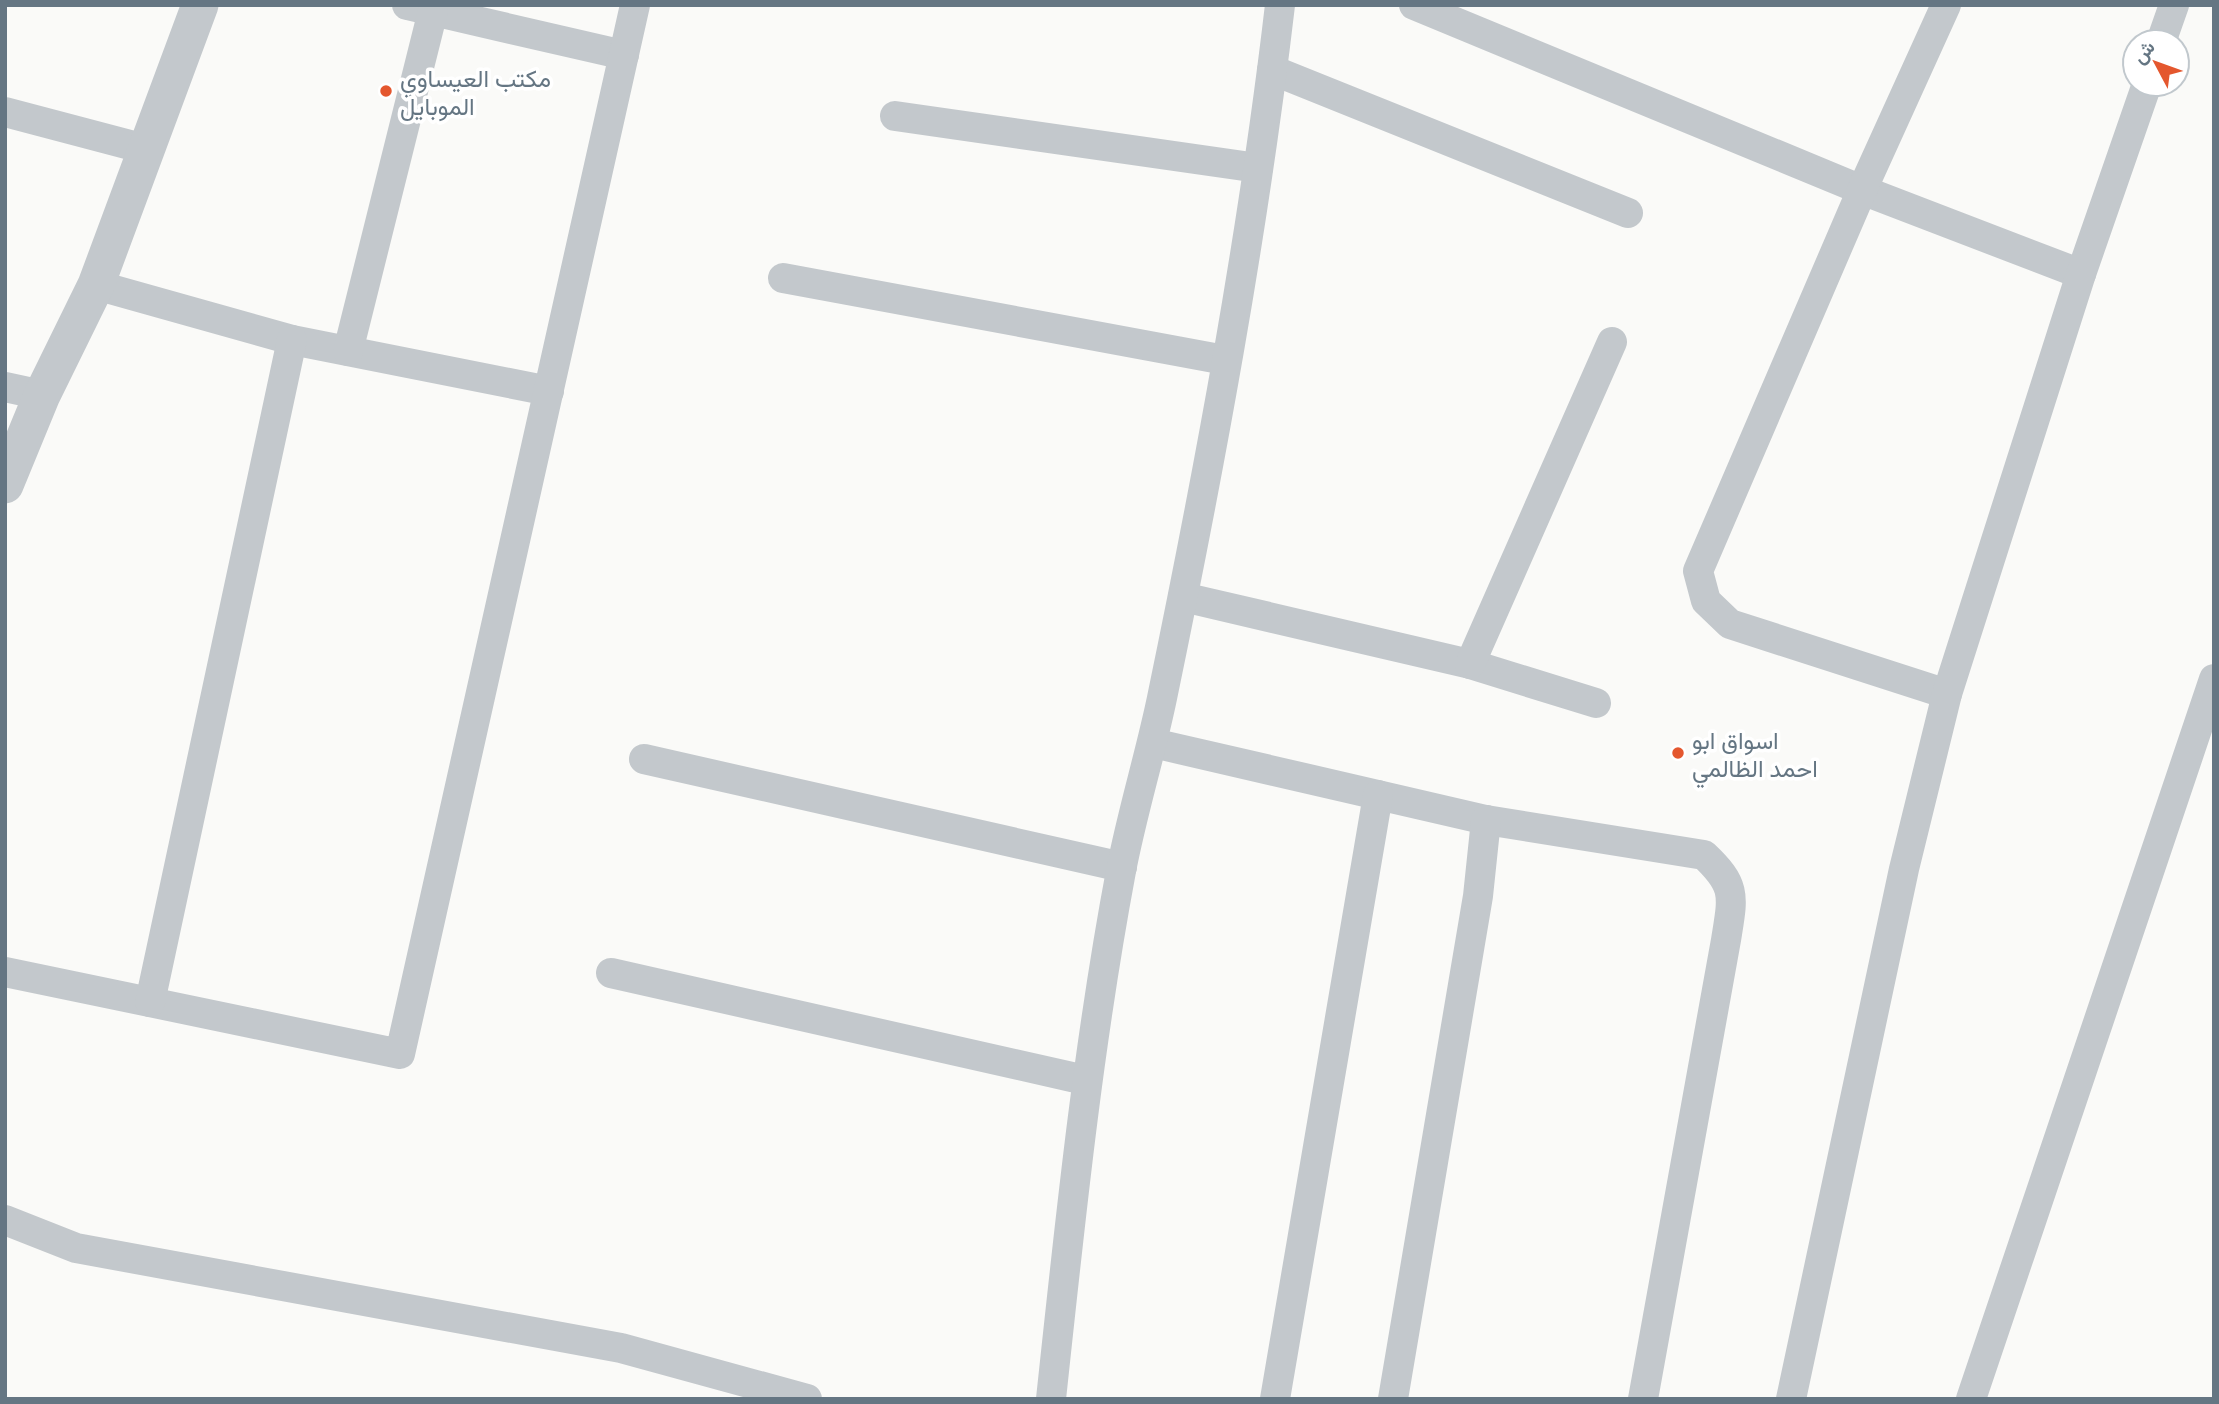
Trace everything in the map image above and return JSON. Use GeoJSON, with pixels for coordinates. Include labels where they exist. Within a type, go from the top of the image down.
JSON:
{"type":"FeatureCollection","features":[{"type":"Feature","properties":{"kind":"street"},"geometry":{"type":"LineString","coordinates":[[5,485],[42,395],[96,285],[149,150],[200,5]]}},
{"type":"Feature","properties":{"kind":"street"},"geometry":{"type":"LineString","coordinates":[[5,972],[400,1054],[635,5]]}},
{"type":"Feature","properties":{"kind":"street"},"geometry":{"type":"LineString","coordinates":[[1051,1399],[1085,1080],[1122,867],[1153,743],[1183,597],[1258,168],[1280,5]]}},
{"type":"Feature","properties":{"kind":"street"},"geometry":{"type":"LineString","coordinates":[[1415,5],[1862,190],[2081,274]]}},
{"type":"Feature","properties":{"kind":"street"},"geometry":{"type":"LineString","coordinates":[[2166,28],[2174,5]]}},
{"type":"Feature","properties":{"kind":"street"},"geometry":{"type":"LineString","coordinates":[[1945,6],[1862,190],[1698,571],[1706,601],[1730,624],[1947,694]]}},
{"type":"Feature","properties":{"kind":"street"},"geometry":{"type":"LineString","coordinates":[[348,351],[420,8],[624,55]]}},
{"type":"Feature","properties":{"kind":"street"},"geometry":{"type":"LineString","coordinates":[[1272,70],[1628,213]]}},
{"type":"Feature","properties":{"kind":"street"},"geometry":{"type":"LineString","coordinates":[[1791,1399],[1905,869],[1947,694],[2081,274],[2142,98]]}},
{"type":"Feature","properties":{"kind":"street"},"geometry":{"type":"LineString","coordinates":[[5,112],[149,150]]}},
{"type":"Feature","properties":{"kind":"street"},"geometry":{"type":"LineString","coordinates":[[895,116],[1258,168]]}},
{"type":"Feature","properties":{"kind":"street"},"geometry":{"type":"LineString","coordinates":[[783,278],[1224,360]]}},
{"type":"Feature","properties":{"kind":"street"},"geometry":{"type":"LineString","coordinates":[[96,285],[292,340],[549,391]]}},
{"type":"Feature","properties":{"kind":"street"},"geometry":{"type":"LineString","coordinates":[[149,1002],[292,340]]}},
{"type":"Feature","properties":{"kind":"street"},"geometry":{"type":"LineString","coordinates":[[1470,664],[1612,342]]}},
{"type":"Feature","properties":{"kind":"street"},"geometry":{"type":"LineString","coordinates":[[5,387],[42,395]]}},
{"type":"Feature","properties":{"kind":"street"},"geometry":{"type":"LineString","coordinates":[[1183,597],[1470,664],[1596,703]]}},
{"type":"Feature","properties":{"kind":"street"},"geometry":{"type":"LineString","coordinates":[[1971,1399],[2214,679]]}},
{"type":"Feature","properties":{"kind":"street"},"geometry":{"type":"LineString","coordinates":[[1153,743],[1486,820],[1704,855],[1725,876],[1732,901],[1727,940],[1643,1399]]}},
{"type":"Feature","properties":{"kind":"street"},"geometry":{"type":"LineString","coordinates":[[644,759],[1122,867]]}},
{"type":"Feature","properties":{"kind":"street"},"geometry":{"type":"LineString","coordinates":[[1275,1399],[1378,795]]}},
{"type":"Feature","properties":{"kind":"street"},"geometry":{"type":"LineString","coordinates":[[1393,1399],[1478,896],[1486,820]]}},
{"type":"Feature","properties":{"kind":"street"},"geometry":{"type":"LineString","coordinates":[[611,973],[1085,1080]]}},
{"type":"Feature","properties":{"kind":"street"},"geometry":{"type":"LineString","coordinates":[[5,1220],[76,1248],[621,1348],[807,1399]]}},
{"type":"Feature","properties":{"kind":"place","name":"مكتب العيساوي الموبايل"},"geometry":{"type":"Point","coordinates":[386,91]}},
{"type":"Feature","properties":{"kind":"place","name":"اسواق ابو احمد الظالمي"},"geometry":{"type":"Point","coordinates":[1678,753]}}]}
